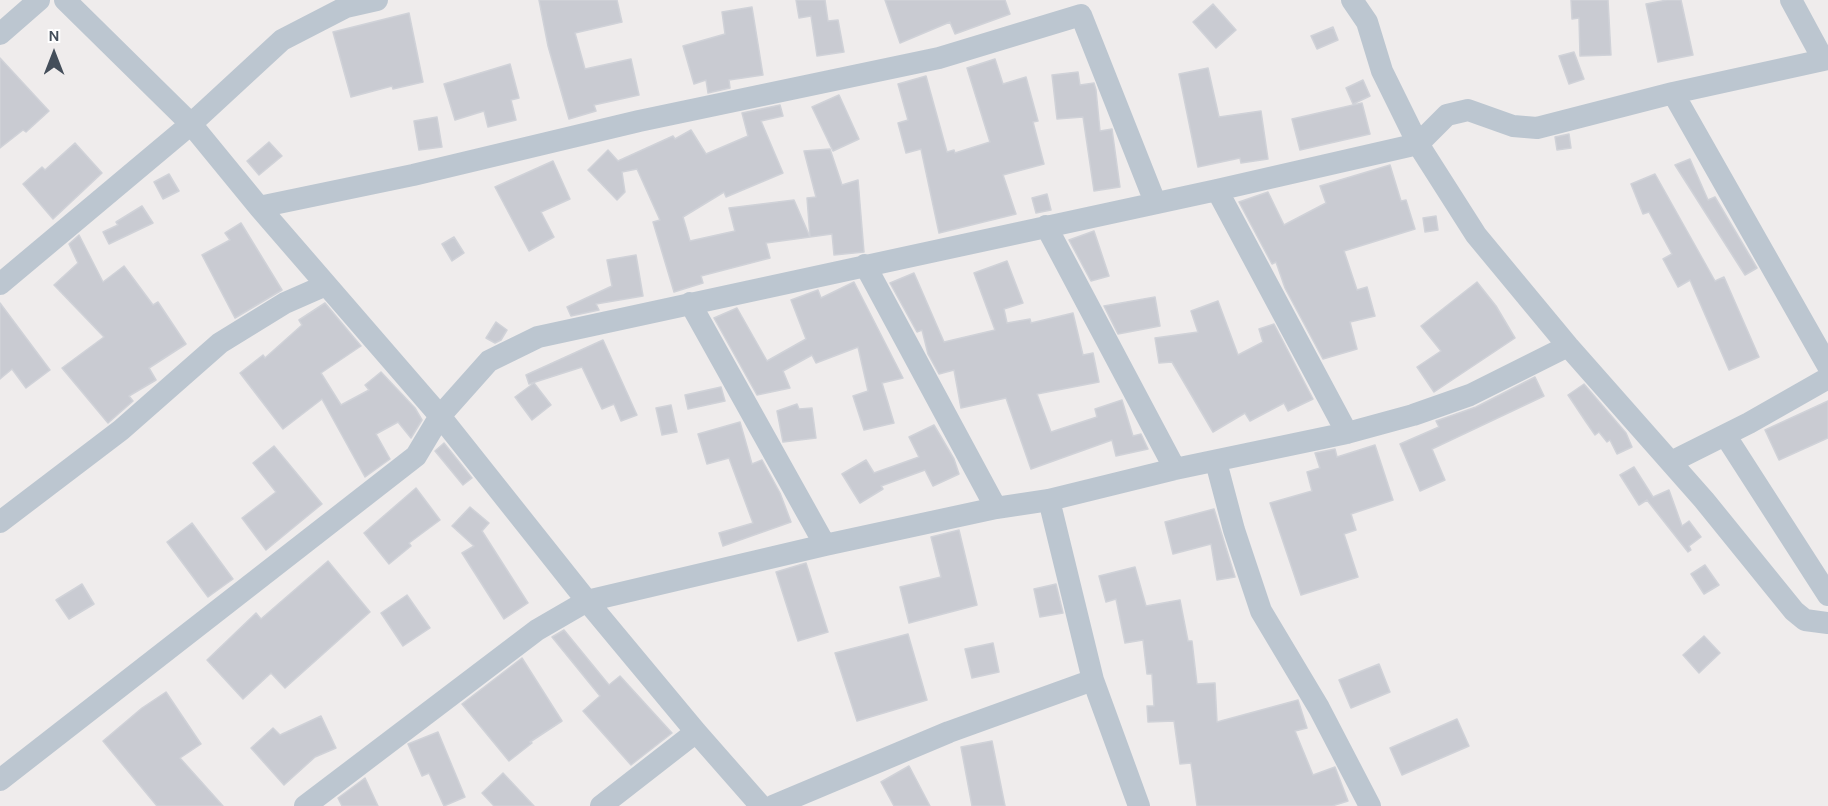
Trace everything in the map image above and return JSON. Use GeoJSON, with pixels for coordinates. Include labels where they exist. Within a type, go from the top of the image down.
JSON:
{"type":"FeatureCollection","features":[{"type":"Feature","properties":{"kind":"street"},"geometry":{"type":"LineString","coordinates":[[0,34],[39,0]]}},
{"type":"Feature","properties":{"kind":"street"},"geometry":{"type":"LineString","coordinates":[[65,0],[191,124],[259,207],[440,416],[587,601],[761,806]]}},
{"type":"Feature","properties":{"kind":"street"},"geometry":{"type":"LineString","coordinates":[[0,284],[191,124],[282,40],[346,7],[377,0]]}},
{"type":"Feature","properties":{"kind":"street"},"geometry":{"type":"LineString","coordinates":[[1352,0],[1366,22],[1382,71],[1418,144],[1476,235],[1568,346],[1671,462],[1794,611],[1805,620],[1828,623]]}},
{"type":"Feature","properties":{"kind":"street"},"geometry":{"type":"LineString","coordinates":[[0,780],[416,456],[440,416],[489,361],[538,337],[1217,190],[1418,144],[1447,115],[1468,110],[1513,126],[1537,128],[1673,93],[1826,59],[1791,0]]}},
{"type":"Feature","properties":{"kind":"street"},"geometry":{"type":"LineString","coordinates":[[259,207],[413,175],[650,118],[939,58],[1076,7],[1155,202]]}},
{"type":"Feature","properties":{"kind":"street"},"geometry":{"type":"LineString","coordinates":[[1673,93],[1828,366]]}},
{"type":"Feature","properties":{"kind":"street"},"geometry":{"type":"LineString","coordinates":[[1217,190],[1347,434]]}},
{"type":"Feature","properties":{"kind":"street"},"geometry":{"type":"LineString","coordinates":[[1046,226],[1175,469]]}},
{"type":"Feature","properties":{"kind":"street"},"geometry":{"type":"LineString","coordinates":[[865,265],[996,508]]}},
{"type":"Feature","properties":{"kind":"street"},"geometry":{"type":"LineString","coordinates":[[0,522],[121,430],[220,343],[285,303],[326,285]]}},
{"type":"Feature","properties":{"kind":"street"},"geometry":{"type":"LineString","coordinates":[[690,303],[825,545]]}},
{"type":"Feature","properties":{"kind":"street"},"geometry":{"type":"LineString","coordinates":[[305,806],[537,630],[587,601],[825,545],[996,508],[1049,500],[1175,469],[1347,434],[1413,415],[1470,395],[1568,346]]}},
{"type":"Feature","properties":{"kind":"street"},"geometry":{"type":"LineString","coordinates":[[1671,462],[1828,378]]}},
{"type":"Feature","properties":{"kind":"street"},"geometry":{"type":"LineString","coordinates":[[1725,435],[1828,595]]}},
{"type":"Feature","properties":{"kind":"street"},"geometry":{"type":"LineString","coordinates":[[1216,462],[1234,530],[1261,611],[1320,708],[1370,806]]}},
{"type":"Feature","properties":{"kind":"street"},"geometry":{"type":"LineString","coordinates":[[1049,500],[1093,680],[1139,806]]}},
{"type":"Feature","properties":{"kind":"street"},"geometry":{"type":"LineString","coordinates":[[773,806],[949,732],[1093,680]]}},
{"type":"Feature","properties":{"kind":"street"},"geometry":{"type":"LineString","coordinates":[[602,806],[696,732]]}},
{"type":"Feature","properties":{"kind":"building"},"geometry":{"type":"Polygon","coordinates":[[[539,0],[617,0],[622,22],[575,33],[585,69],[631,59],[639,95],[594,105],[596,111],[569,119],[548,46],[539,0]]]}},
{"type":"Feature","properties":{"kind":"building"},"geometry":{"type":"Polygon","coordinates":[[[796,0],[825,0],[828,21],[838,20],[844,52],[817,56],[811,16],[799,18],[796,0]]]}},
{"type":"Feature","properties":{"kind":"building"},"geometry":{"type":"Polygon","coordinates":[[[885,0],[1005,0],[1010,14],[955,34],[950,22],[900,43],[885,0]]]}},
{"type":"Feature","properties":{"kind":"building"},"geometry":{"type":"Polygon","coordinates":[[[1571,0],[1608,0],[1611,55],[1580,56],[1579,18],[1572,19],[1571,0]]]}},
{"type":"Feature","properties":{"kind":"building"},"geometry":{"type":"Polygon","coordinates":[[[1681,0],[1693,55],[1658,62],[1646,4],[1681,0]]]}},
{"type":"Feature","properties":{"kind":"building"},"geometry":{"type":"Polygon","coordinates":[[[1213,4],[1236,30],[1216,48],[1193,22],[1213,4]]]}},
{"type":"Feature","properties":{"kind":"building"},"geometry":{"type":"Polygon","coordinates":[[[752,7],[763,75],[729,80],[730,88],[708,93],[706,80],[694,84],[683,46],[725,34],[722,12],[752,7]]]}},
{"type":"Feature","properties":{"kind":"building"},"geometry":{"type":"Polygon","coordinates":[[[409,13],[423,82],[393,89],[392,86],[351,97],[333,32],[409,13]]]}},
{"type":"Feature","properties":{"kind":"building"},"geometry":{"type":"Polygon","coordinates":[[[1333,27],[1338,40],[1317,49],[1311,36],[1333,27]]]}},
{"type":"Feature","properties":{"kind":"building"},"geometry":{"type":"Polygon","coordinates":[[[1574,52],[1584,79],[1569,84],[1559,56],[1574,52]]]}},
{"type":"Feature","properties":{"kind":"building"},"geometry":{"type":"Polygon","coordinates":[[[0,58],[49,111],[26,132],[23,130],[0,148],[0,58]]]}},
{"type":"Feature","properties":{"kind":"building"},"geometry":{"type":"Polygon","coordinates":[[[995,59],[1003,84],[1026,77],[1038,121],[1033,122],[1044,164],[1003,175],[1016,214],[939,233],[921,149],[906,153],[898,123],[908,120],[898,84],[926,76],[947,152],[954,150],[955,153],[990,142],[967,68],[995,59]]]}},
{"type":"Feature","properties":{"kind":"building"},"geometry":{"type":"Polygon","coordinates":[[[510,64],[519,98],[511,100],[516,120],[488,127],[484,111],[455,120],[444,84],[510,64]]]}},
{"type":"Feature","properties":{"kind":"building"},"geometry":{"type":"Polygon","coordinates":[[[1208,68],[1219,117],[1261,111],[1268,159],[1241,163],[1240,158],[1198,167],[1179,74],[1208,68]]]}},
{"type":"Feature","properties":{"kind":"building"},"geometry":{"type":"Polygon","coordinates":[[[1078,72],[1080,85],[1094,83],[1100,131],[1112,129],[1120,187],[1094,191],[1083,117],[1057,119],[1052,75],[1078,72]]]}},
{"type":"Feature","properties":{"kind":"building"},"geometry":{"type":"Polygon","coordinates":[[[1363,80],[1370,96],[1353,104],[1346,88],[1363,80]]]}},
{"type":"Feature","properties":{"kind":"building"},"geometry":{"type":"Polygon","coordinates":[[[839,95],[859,139],[833,151],[812,107],[839,95]]]}},
{"type":"Feature","properties":{"kind":"building"},"geometry":{"type":"Polygon","coordinates":[[[1362,103],[1370,134],[1300,150],[1292,119],[1362,103]]]}},
{"type":"Feature","properties":{"kind":"building"},"geometry":{"type":"Polygon","coordinates":[[[780,105],[783,116],[761,121],[783,173],[726,197],[724,192],[683,217],[690,241],[735,231],[729,208],[794,200],[810,237],[766,243],[770,258],[701,276],[703,283],[674,292],[653,222],[660,220],[637,169],[622,172],[625,192],[617,200],[588,170],[608,150],[618,161],[673,136],[675,139],[691,130],[706,154],[748,136],[742,113],[780,105]]]}},
{"type":"Feature","properties":{"kind":"building"},"geometry":{"type":"Polygon","coordinates":[[[437,117],[442,147],[419,150],[414,121],[437,117]]]}},
{"type":"Feature","properties":{"kind":"building"},"geometry":{"type":"Polygon","coordinates":[[[1569,134],[1571,148],[1557,150],[1555,137],[1569,134]]]}},
{"type":"Feature","properties":{"kind":"building"},"geometry":{"type":"Polygon","coordinates":[[[269,142],[282,156],[259,175],[247,161],[269,142]]]}},
{"type":"Feature","properties":{"kind":"building"},"geometry":{"type":"Polygon","coordinates":[[[75,143],[102,173],[53,219],[23,184],[42,167],[45,170],[75,143]]]}},
{"type":"Feature","properties":{"kind":"building"},"geometry":{"type":"Polygon","coordinates":[[[830,149],[842,185],[858,180],[864,252],[834,255],[832,234],[810,237],[807,198],[816,197],[804,151],[830,149]]]}},
{"type":"Feature","properties":{"kind":"building"},"geometry":{"type":"Polygon","coordinates":[[[1690,159],[1708,200],[1715,197],[1757,268],[1745,275],[1675,165],[1690,159]]]}},
{"type":"Feature","properties":{"kind":"building"},"geometry":{"type":"Polygon","coordinates":[[[553,161],[570,199],[541,212],[554,237],[529,251],[495,187],[553,161]]]}},
{"type":"Feature","properties":{"kind":"building"},"geometry":{"type":"Polygon","coordinates":[[[1390,165],[1401,201],[1406,200],[1415,229],[1344,251],[1357,290],[1367,287],[1375,316],[1350,322],[1357,349],[1323,359],[1285,288],[1276,262],[1272,264],[1239,202],[1268,192],[1284,225],[1326,203],[1320,186],[1390,165]]]}},
{"type":"Feature","properties":{"kind":"building"},"geometry":{"type":"Polygon","coordinates":[[[169,174],[179,191],[163,199],[154,182],[169,174]]]}},
{"type":"Feature","properties":{"kind":"building"},"geometry":{"type":"Polygon","coordinates":[[[1655,174],[1715,281],[1724,277],[1759,357],[1729,370],[1690,280],[1678,287],[1663,259],[1672,254],[1649,212],[1643,214],[1631,184],[1655,174]]]}},
{"type":"Feature","properties":{"kind":"building"},"geometry":{"type":"Polygon","coordinates":[[[1047,194],[1051,210],[1036,213],[1032,198],[1047,194]]]}},
{"type":"Feature","properties":{"kind":"building"},"geometry":{"type":"Polygon","coordinates":[[[142,206],[153,223],[109,244],[103,232],[118,225],[116,222],[142,206]]]}},
{"type":"Feature","properties":{"kind":"building"},"geometry":{"type":"Polygon","coordinates":[[[1436,216],[1438,230],[1425,232],[1423,218],[1436,216]]]}},
{"type":"Feature","properties":{"kind":"building"},"geometry":{"type":"Polygon","coordinates":[[[241,223],[282,290],[235,318],[202,255],[230,240],[225,233],[241,223]]]}},
{"type":"Feature","properties":{"kind":"building"},"geometry":{"type":"Polygon","coordinates":[[[1094,231],[1109,276],[1091,281],[1069,240],[1094,231]]]}},
{"type":"Feature","properties":{"kind":"building"},"geometry":{"type":"Polygon","coordinates":[[[79,235],[103,282],[124,266],[153,305],[158,302],[186,344],[149,368],[156,380],[129,396],[133,401],[108,423],[62,368],[104,337],[54,285],[78,263],[69,244],[79,235]]]}},
{"type":"Feature","properties":{"kind":"building"},"geometry":{"type":"Polygon","coordinates":[[[454,237],[464,253],[452,261],[442,244],[454,237]]]}},
{"type":"Feature","properties":{"kind":"building"},"geometry":{"type":"Polygon","coordinates":[[[636,255],[643,296],[596,304],[599,310],[571,316],[567,307],[612,286],[607,260],[636,255]]]}},
{"type":"Feature","properties":{"kind":"building"},"geometry":{"type":"Polygon","coordinates":[[[1007,261],[1023,303],[1004,309],[1007,323],[1030,319],[1031,323],[1073,313],[1083,355],[1093,353],[1099,382],[1037,394],[1051,432],[1097,417],[1095,409],[1122,400],[1133,436],[1141,434],[1148,449],[1116,456],[1112,440],[1031,469],[1006,398],[961,408],[954,370],[939,374],[928,354],[922,330],[917,332],[890,283],[914,273],[944,342],[995,330],[974,273],[1007,261]]]}},
{"type":"Feature","properties":{"kind":"building"},"geometry":{"type":"Polygon","coordinates":[[[854,282],[903,378],[882,383],[894,423],[864,430],[853,396],[868,391],[858,347],[816,363],[812,355],[783,371],[790,388],[757,395],[714,318],[737,308],[767,361],[806,339],[791,300],[818,290],[821,298],[854,282]]]}},
{"type":"Feature","properties":{"kind":"building"},"geometry":{"type":"Polygon","coordinates":[[[1477,282],[1496,306],[1515,338],[1434,392],[1417,367],[1441,351],[1421,326],[1477,282]]]}},
{"type":"Feature","properties":{"kind":"building"},"geometry":{"type":"Polygon","coordinates":[[[1155,297],[1160,326],[1118,334],[1104,306],[1155,297]]]}},
{"type":"Feature","properties":{"kind":"building"},"geometry":{"type":"Polygon","coordinates":[[[1218,301],[1238,355],[1263,342],[1259,329],[1274,324],[1313,399],[1288,411],[1284,403],[1250,421],[1245,413],[1213,432],[1172,362],[1159,363],[1155,338],[1198,332],[1191,311],[1218,301]]]}},
{"type":"Feature","properties":{"kind":"building"},"geometry":{"type":"Polygon","coordinates":[[[0,303],[50,370],[26,388],[12,369],[0,379],[0,303]]]}},
{"type":"Feature","properties":{"kind":"building"},"geometry":{"type":"Polygon","coordinates":[[[325,303],[361,346],[321,373],[341,405],[369,390],[365,385],[381,372],[415,408],[422,420],[411,438],[398,422],[376,434],[390,459],[365,477],[322,399],[283,429],[240,373],[263,355],[265,358],[302,325],[299,320],[325,303]]]}},
{"type":"Feature","properties":{"kind":"building"},"geometry":{"type":"Polygon","coordinates":[[[496,322],[507,330],[501,340],[495,343],[486,338],[496,322]]]}},
{"type":"Feature","properties":{"kind":"building"},"geometry":{"type":"Polygon","coordinates":[[[603,340],[637,415],[621,421],[614,404],[602,409],[582,367],[529,384],[526,375],[603,340]]]}},
{"type":"Feature","properties":{"kind":"building"},"geometry":{"type":"Polygon","coordinates":[[[1535,377],[1544,396],[1432,449],[1445,480],[1420,491],[1400,444],[1439,427],[1436,421],[1476,407],[1535,377]]]}},
{"type":"Feature","properties":{"kind":"building"},"geometry":{"type":"Polygon","coordinates":[[[534,383],[551,405],[532,420],[515,397],[534,383]]]}},
{"type":"Feature","properties":{"kind":"building"},"geometry":{"type":"Polygon","coordinates":[[[1584,384],[1626,433],[1632,447],[1617,454],[1610,440],[1607,442],[1599,432],[1595,435],[1568,395],[1584,384]]]}},
{"type":"Feature","properties":{"kind":"building"},"geometry":{"type":"Polygon","coordinates":[[[721,387],[725,401],[688,409],[685,395],[721,387]]]}},
{"type":"Feature","properties":{"kind":"building"},"geometry":{"type":"Polygon","coordinates":[[[1828,401],[1828,438],[1779,460],[1765,430],[1828,401]]]}},
{"type":"Feature","properties":{"kind":"building"},"geometry":{"type":"Polygon","coordinates":[[[797,404],[799,409],[812,408],[816,438],[783,442],[777,411],[797,404]]]}},
{"type":"Feature","properties":{"kind":"building"},"geometry":{"type":"Polygon","coordinates":[[[671,405],[677,432],[662,435],[656,408],[671,405]]]}},
{"type":"Feature","properties":{"kind":"building"},"geometry":{"type":"Polygon","coordinates":[[[740,422],[752,464],[762,460],[780,493],[791,522],[723,546],[719,533],[753,523],[729,458],[707,464],[698,434],[740,422]]]}},
{"type":"Feature","properties":{"kind":"building"},"geometry":{"type":"Polygon","coordinates":[[[934,425],[954,459],[959,474],[933,486],[925,470],[881,486],[883,489],[860,503],[842,474],[866,460],[874,473],[919,457],[909,437],[934,425]]]}},
{"type":"Feature","properties":{"kind":"building"},"geometry":{"type":"Polygon","coordinates":[[[444,443],[472,478],[463,485],[435,451],[444,443]]]}},
{"type":"Feature","properties":{"kind":"building"},"geometry":{"type":"Polygon","coordinates":[[[1375,445],[1393,500],[1351,514],[1356,530],[1344,534],[1358,577],[1301,595],[1270,503],[1312,491],[1307,472],[1320,468],[1315,453],[1335,449],[1337,457],[1375,445]]]}},
{"type":"Feature","properties":{"kind":"building"},"geometry":{"type":"Polygon","coordinates":[[[274,446],[322,504],[266,550],[242,518],[276,492],[253,463],[274,446]]]}},
{"type":"Feature","properties":{"kind":"building"},"geometry":{"type":"Polygon","coordinates":[[[1634,467],[1653,497],[1669,490],[1682,526],[1689,521],[1701,537],[1689,546],[1691,550],[1688,552],[1647,500],[1639,505],[1620,475],[1634,467]]]}},
{"type":"Feature","properties":{"kind":"building"},"geometry":{"type":"Polygon","coordinates":[[[416,488],[440,520],[409,543],[411,546],[389,564],[364,533],[416,488]]]}},
{"type":"Feature","properties":{"kind":"building"},"geometry":{"type":"Polygon","coordinates":[[[470,507],[489,523],[482,531],[528,603],[504,619],[462,553],[474,546],[452,526],[470,507]]]}},
{"type":"Feature","properties":{"kind":"building"},"geometry":{"type":"Polygon","coordinates":[[[1214,509],[1235,577],[1217,580],[1211,544],[1173,554],[1165,522],[1214,509]]]}},
{"type":"Feature","properties":{"kind":"building"},"geometry":{"type":"Polygon","coordinates":[[[192,523],[233,579],[208,597],[167,542],[192,523]]]}},
{"type":"Feature","properties":{"kind":"building"},"geometry":{"type":"Polygon","coordinates":[[[959,530],[977,605],[909,623],[900,587],[941,577],[931,537],[959,530]]]}},
{"type":"Feature","properties":{"kind":"building"},"geometry":{"type":"Polygon","coordinates":[[[328,561],[370,612],[285,688],[271,673],[243,699],[207,660],[256,613],[261,619],[328,561]]]}},
{"type":"Feature","properties":{"kind":"building"},"geometry":{"type":"Polygon","coordinates":[[[806,563],[828,632],[798,641],[776,572],[806,563]]]}},
{"type":"Feature","properties":{"kind":"building"},"geometry":{"type":"Polygon","coordinates":[[[1705,565],[1719,585],[1704,594],[1691,574],[1705,565]]]}},
{"type":"Feature","properties":{"kind":"building"},"geometry":{"type":"Polygon","coordinates":[[[1135,567],[1146,606],[1180,600],[1188,641],[1192,641],[1197,684],[1215,683],[1217,722],[1298,700],[1307,728],[1295,731],[1313,775],[1335,767],[1348,801],[1332,806],[1197,806],[1191,763],[1180,764],[1174,721],[1148,722],[1147,706],[1154,706],[1152,674],[1147,674],[1143,640],[1125,643],[1116,599],[1106,602],[1099,576],[1135,567]]]}},
{"type":"Feature","properties":{"kind":"building"},"geometry":{"type":"Polygon","coordinates":[[[82,584],[94,604],[69,619],[56,600],[82,584]]]}},
{"type":"Feature","properties":{"kind":"building"},"geometry":{"type":"Polygon","coordinates":[[[1056,584],[1063,613],[1040,617],[1034,589],[1056,584]]]}},
{"type":"Feature","properties":{"kind":"building"},"geometry":{"type":"Polygon","coordinates":[[[407,595],[430,628],[403,646],[381,613],[407,595]]]}},
{"type":"Feature","properties":{"kind":"building"},"geometry":{"type":"Polygon","coordinates":[[[564,630],[609,685],[620,676],[672,733],[631,765],[583,711],[600,696],[552,637],[564,630]]]}},
{"type":"Feature","properties":{"kind":"building"},"geometry":{"type":"Polygon","coordinates":[[[908,634],[927,700],[857,721],[835,653],[908,634]]]}},
{"type":"Feature","properties":{"kind":"building"},"geometry":{"type":"Polygon","coordinates":[[[1704,636],[1720,653],[1699,673],[1683,655],[1704,636]]]}},
{"type":"Feature","properties":{"kind":"building"},"geometry":{"type":"Polygon","coordinates":[[[993,643],[999,672],[972,678],[965,649],[993,643]]]}},
{"type":"Feature","properties":{"kind":"building"},"geometry":{"type":"Polygon","coordinates":[[[522,658],[562,721],[530,742],[532,743],[509,761],[462,704],[522,658]]]}},
{"type":"Feature","properties":{"kind":"building"},"geometry":{"type":"Polygon","coordinates":[[[1379,664],[1390,692],[1351,708],[1339,680],[1379,664]]]}},
{"type":"Feature","properties":{"kind":"building"},"geometry":{"type":"Polygon","coordinates":[[[166,692],[201,744],[180,758],[223,806],[157,806],[103,741],[142,708],[166,692]]]}},
{"type":"Feature","properties":{"kind":"building"},"geometry":{"type":"Polygon","coordinates":[[[321,716],[336,748],[315,757],[284,785],[251,748],[273,728],[280,735],[321,716]]]}},
{"type":"Feature","properties":{"kind":"building"},"geometry":{"type":"Polygon","coordinates":[[[1457,719],[1469,746],[1402,775],[1390,748],[1457,719]]]}},
{"type":"Feature","properties":{"kind":"building"},"geometry":{"type":"Polygon","coordinates":[[[438,732],[465,797],[444,806],[429,773],[422,776],[408,744],[438,732]]]}},
{"type":"Feature","properties":{"kind":"building"},"geometry":{"type":"Polygon","coordinates":[[[992,741],[1005,806],[972,806],[961,747],[992,741]]]}},
{"type":"Feature","properties":{"kind":"building"},"geometry":{"type":"Polygon","coordinates":[[[909,766],[930,806],[894,806],[881,782],[909,766]]]}},
{"type":"Feature","properties":{"kind":"building"},"geometry":{"type":"Polygon","coordinates":[[[503,773],[534,806],[494,806],[482,793],[503,773]]]}},
{"type":"Feature","properties":{"kind":"building"},"geometry":{"type":"Polygon","coordinates":[[[365,778],[378,806],[342,806],[338,798],[365,778]]]}}]}
